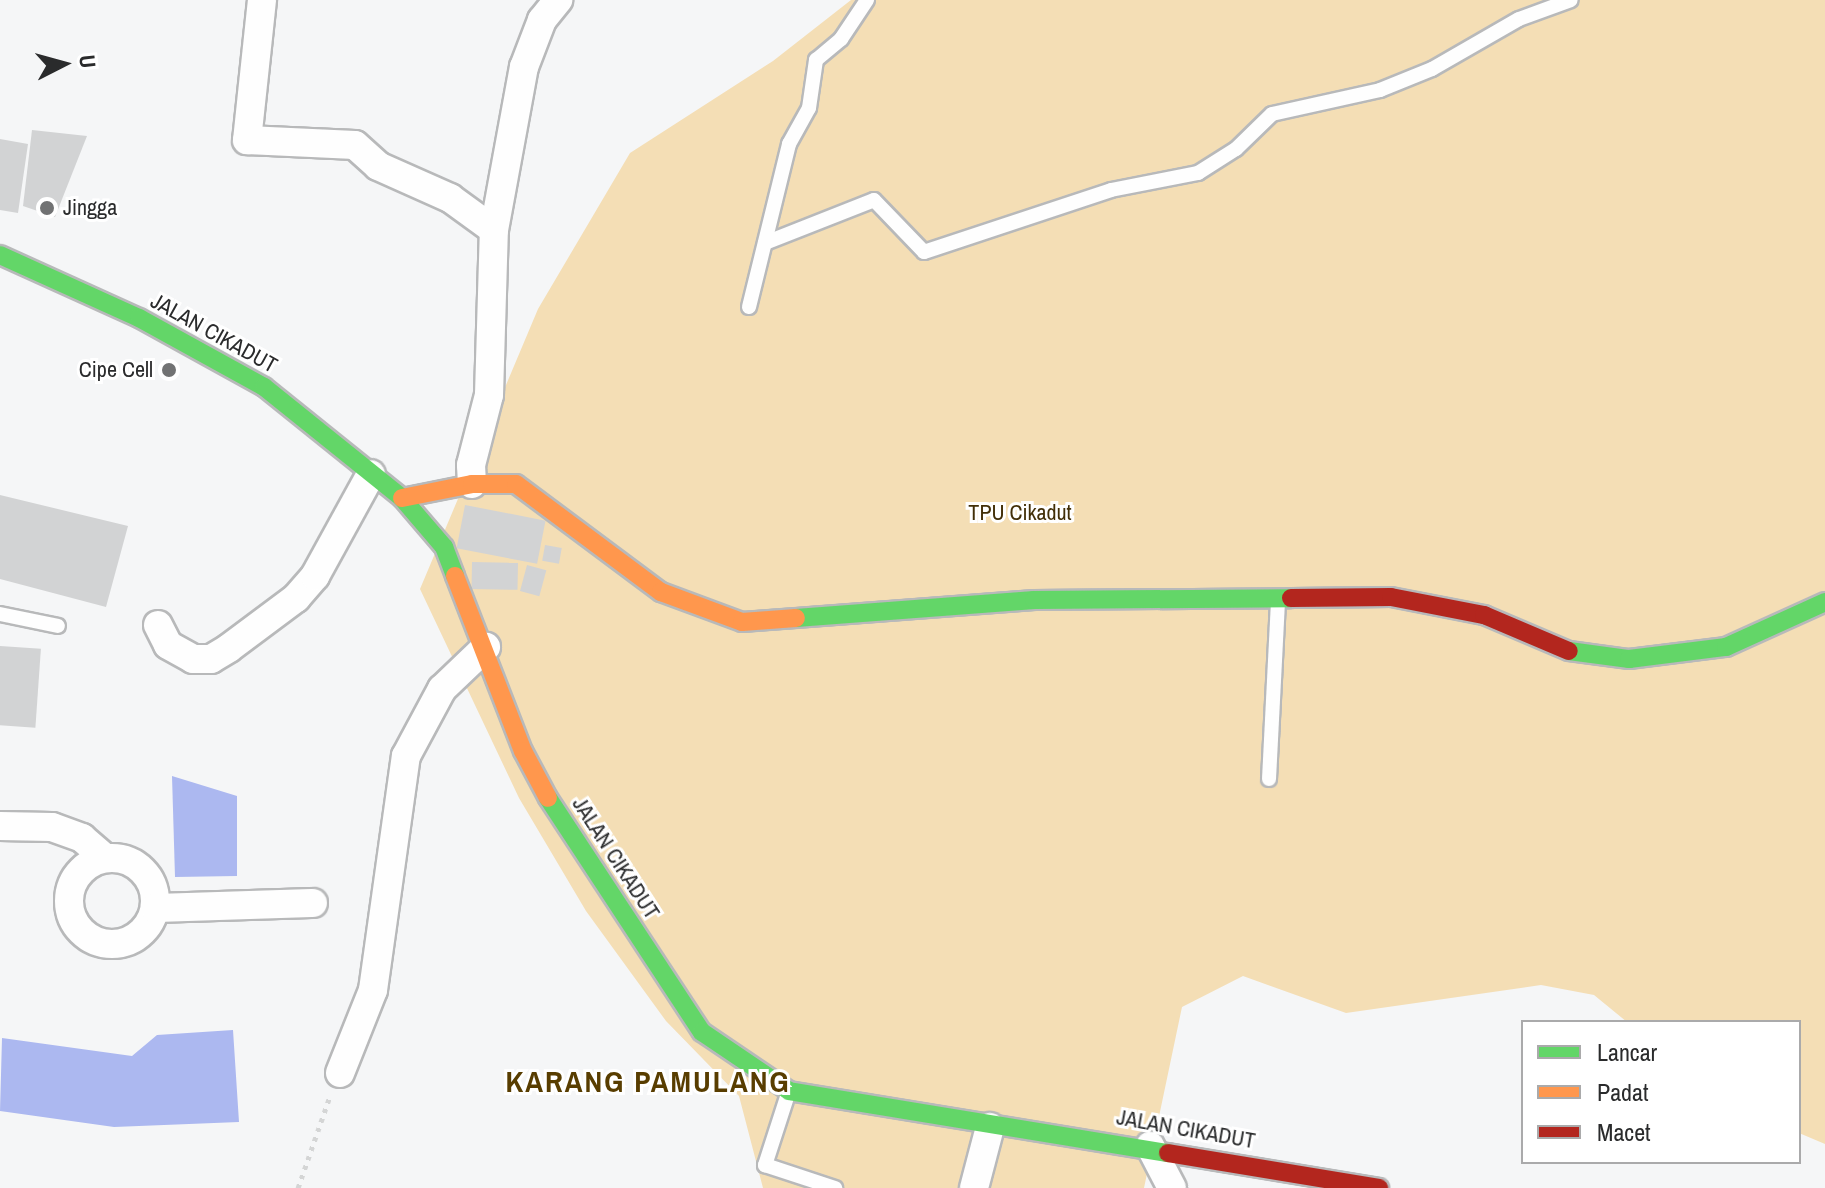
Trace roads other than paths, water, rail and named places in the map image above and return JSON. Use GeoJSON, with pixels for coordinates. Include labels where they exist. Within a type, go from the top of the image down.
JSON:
{"type":"FeatureCollection","features":[{"type":"Feature","properties":{"kind":"street"},"geometry":{"type":"LineString","coordinates":[[262,0],[247,140],[355,145],[378,166],[450,198],[494,230]]}},
{"type":"Feature","properties":{"kind":"street"},"geometry":{"type":"LineString","coordinates":[[472,484],[471,465],[489,395],[494,230],[524,67],[542,20],[558,0]]}},
{"type":"Feature","properties":{"kind":"street","name":"JALAN CIKADUT"},"geometry":{"type":"LineString","coordinates":[[0,255],[139,318],[264,387],[402,498],[444,547],[486,647],[523,751],[602,885],[702,1032],[789,1091],[990,1127],[1150,1146],[1379,1188]]}},
{"type":"Feature","properties":{"kind":"street"},"geometry":{"type":"LineString","coordinates":[[158,625],[168,645],[193,659],[211,659],[229,648],[296,598],[315,576],[371,474]]}},
{"type":"Feature","properties":{"kind":"street"},"geometry":{"type":"LineString","coordinates":[[402,498],[472,484],[516,484],[661,592],[742,622],[1034,600],[1391,597],[1484,615],[1581,656],[1629,659],[1726,647],[1825,602]]}},
{"type":"Feature","properties":{"kind":"street"},"geometry":{"type":"LineString","coordinates":[[340,1073],[373,990],[406,756],[442,689],[486,647]]}},
{"type":"Feature","properties":{"kind":"street"},"geometry":{"type":"LineString","coordinates":[[0,826],[52,827],[82,838],[105,858],[143,870],[155,908],[150,923],[126,943],[110,945],[81,933],[68,904],[70,888],[90,863],[105,858]]}},
{"type":"Feature","properties":{"kind":"street"},"geometry":{"type":"LineString","coordinates":[[155,908],[313,903]]}},
{"type":"Feature","properties":{"kind":"street"},"geometry":{"type":"LineString","coordinates":[[974,1188],[990,1127]]}},
{"type":"Feature","properties":{"kind":"street"},"geometry":{"type":"LineString","coordinates":[[1150,1146],[1172,1188]]}},
{"type":"Feature","properties":{"kind":"lane"},"geometry":{"type":"LineString","coordinates":[[749,307],[789,144],[809,108],[816,60],[841,39],[867,0]]}},
{"type":"Feature","properties":{"kind":"lane"},"geometry":{"type":"LineString","coordinates":[[765,243],[874,200],[924,252],[1111,190],[1198,173],[1236,149],[1272,114],[1380,90],[1432,69],[1519,19],[1571,0]]}},
{"type":"Feature","properties":{"kind":"lane"},"geometry":{"type":"LineString","coordinates":[[1269,779],[1278,599]]}},
{"type":"Feature","properties":{"kind":"lane"},"geometry":{"type":"LineString","coordinates":[[0,614],[58,626]]}},
{"type":"Feature","properties":{"kind":"lane"},"geometry":{"type":"LineString","coordinates":[[789,1091],[781,1130],[765,1165],[835,1188]]}},
{"type":"Feature","properties":{"kind":"water"},"geometry":{"type":"Polygon","coordinates":[[[172,776],[237,796],[237,876],[175,877],[172,776]]]}},
{"type":"Feature","properties":{"kind":"water"},"geometry":{"type":"Polygon","coordinates":[[[233,1030],[239,1122],[114,1127],[0,1111],[2,1038],[132,1056],[157,1035],[233,1030]]]}},
{"type":"Feature","properties":{"kind":"place","name":"Jingga"},"geometry":{"type":"Point","coordinates":[47,208]}},
{"type":"Feature","properties":{"kind":"place","name":"Cipe Cell"},"geometry":{"type":"Point","coordinates":[169,370]}},
{"type":"Feature","properties":{"kind":"district","name":"KARANG PAMULANG"},"geometry":{"type":"Point","coordinates":[648,1081]}},
{"type":"Feature","properties":{"kind":"park label","name":"TPU Cikadut"},"geometry":{"type":"Point","coordinates":[1020,513]}}]}
